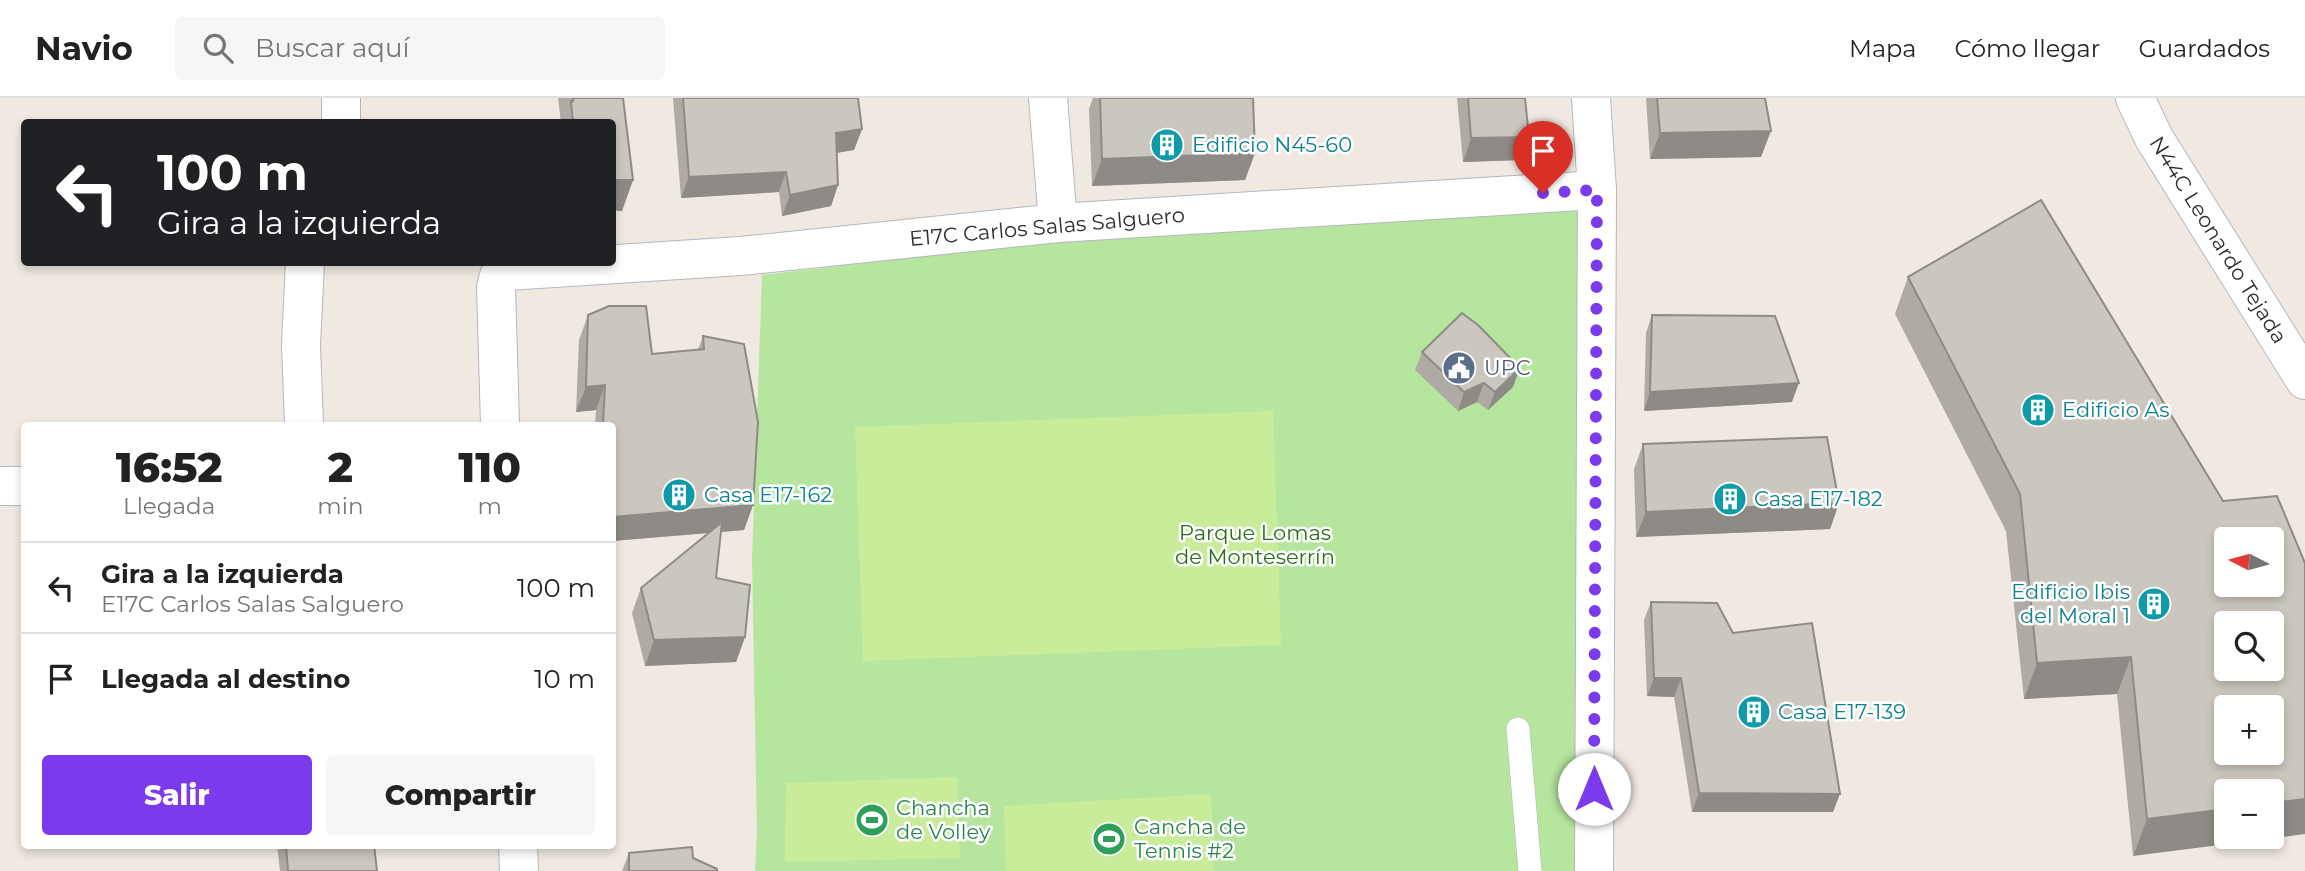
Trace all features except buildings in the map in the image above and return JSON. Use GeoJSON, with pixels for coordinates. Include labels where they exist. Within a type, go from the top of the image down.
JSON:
{"type":"FeatureCollection","features":[{"type":"Feature","properties":{"kind":"street"},"geometry":{"type":"LineString","coordinates":[[341,98],[341,119]]}},
{"type":"Feature","properties":{"kind":"street"},"geometry":{"type":"LineString","coordinates":[[1048,98],[1058,223]]}},
{"type":"Feature","properties":{"kind":"street"},"geometry":{"type":"LineString","coordinates":[[1591,98],[1597,190],[1594,871]]}},
{"type":"Feature","properties":{"kind":"street","name":"N44C Leonardo Tejada"},"geometry":{"type":"LineString","coordinates":[[2135,98],[2154,138],[2305,380]]}},
{"type":"Feature","properties":{"kind":"street","name":"E17C Carlos Salas Salguero"},"geometry":{"type":"LineString","coordinates":[[616,264],[741,256],[1058,223],[1597,190]]}},
{"type":"Feature","properties":{"kind":"street"},"geometry":{"type":"LineString","coordinates":[[304,422],[301,345],[305,266]]}},
{"type":"Feature","properties":{"kind":"street","name":"E17C Carlos Salas Salguero"},"geometry":{"type":"LineString","coordinates":[[500,422],[496,288],[499,276],[507,271],[585,266]]}},
{"type":"Feature","properties":{"kind":"street"},"geometry":{"type":"LineString","coordinates":[[0,486],[21,486]]}},
{"type":"Feature","properties":{"kind":"street"},"geometry":{"type":"LineString","coordinates":[[518,849],[519,871]]}},
{"type":"Feature","properties":{"kind":"lane"},"geometry":{"type":"LineString","coordinates":[[1518,729],[1530,871]]}},
{"type":"Feature","properties":{"kind":"green space","name":"Parque Lomas de Monteserrín"},"geometry":{"type":"Polygon","coordinates":[[[1597,190],[1582,871],[755,871],[757,833],[752,560],[762,275],[1324,209],[1597,190]]]}},
{"type":"Feature","properties":{"kind":"green space"},"geometry":{"type":"Polygon","coordinates":[[[1273,411],[1281,645],[863,661],[855,427],[1273,411]]]}},
{"type":"Feature","properties":{"kind":"green space","name":"Chancha de Volley"},"geometry":{"type":"Polygon","coordinates":[[[957,777],[960,858],[785,862],[786,783],[957,777]]]}},
{"type":"Feature","properties":{"kind":"green space","name":"Cancha de Tennis #2"},"geometry":{"type":"Polygon","coordinates":[[[1211,794],[1214,871],[1006,871],[1004,806],[1211,794]]]}},
{"type":"Feature","properties":{"kind":"place","name":"Edificio N45-60"},"geometry":{"type":"Point","coordinates":[1167,145]}},
{"type":"Feature","properties":{"kind":"place","name":"UPC"},"geometry":{"type":"Point","coordinates":[1459,368]}},
{"type":"Feature","properties":{"kind":"place","name":"Edificio As"},"geometry":{"type":"Point","coordinates":[2038,410]}},
{"type":"Feature","properties":{"kind":"place","name":"Casa E17-162"},"geometry":{"type":"Point","coordinates":[679,495]}},
{"type":"Feature","properties":{"kind":"place","name":"Casa E17-182"},"geometry":{"type":"Point","coordinates":[1730,499]}},
{"type":"Feature","properties":{"kind":"place","name":"Edificio Ibis del Moral 1"},"geometry":{"type":"Point","coordinates":[2154,604]}},
{"type":"Feature","properties":{"kind":"place","name":"Casa E17-139"},"geometry":{"type":"Point","coordinates":[1754,712]}},
{"type":"Feature","properties":{"kind":"place","name":"Chancha de Volley"},"geometry":{"type":"Point","coordinates":[872,820]}},
{"type":"Feature","properties":{"kind":"place","name":"Cancha de Tennis #2"},"geometry":{"type":"Point","coordinates":[1109,839]}},
{"type":"Feature","properties":{"kind":"route"},"geometry":{"type":"LineString","coordinates":[[1543,193],[1597,190],[1594,789]]}}]}
